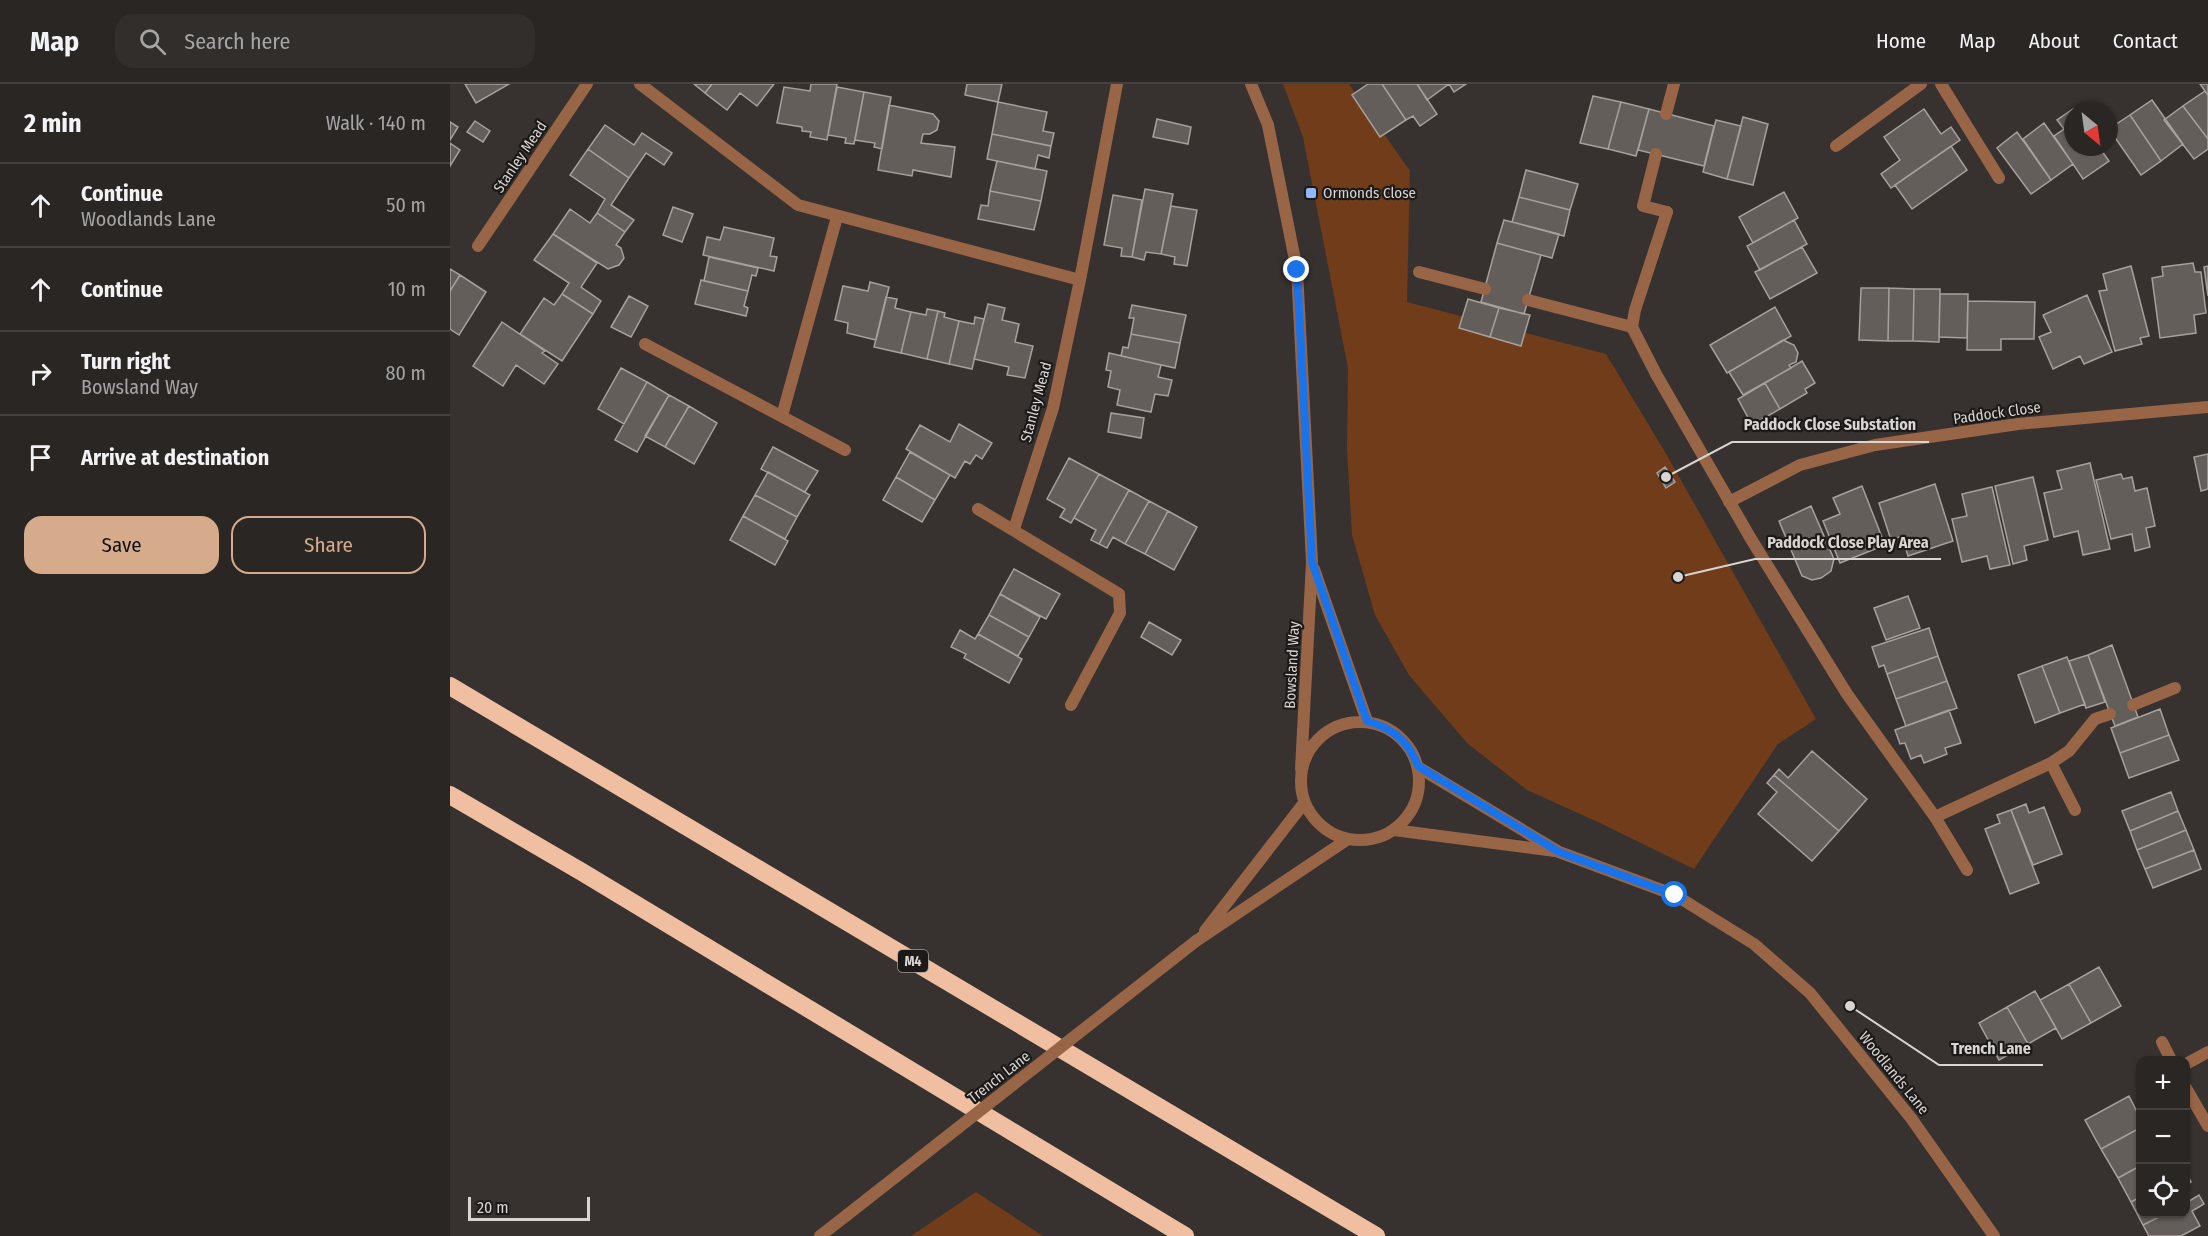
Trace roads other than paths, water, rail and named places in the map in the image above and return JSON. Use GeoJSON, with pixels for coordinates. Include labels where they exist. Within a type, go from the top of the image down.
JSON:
{"type":"FeatureCollection","features":[{"type":"Feature","properties":{"kind":"highway","name":"M4"},"geometry":{"type":"LineString","coordinates":[[450,686],[1376,1236]]}},
{"type":"Feature","properties":{"kind":"highway"},"geometry":{"type":"LineString","coordinates":[[450,795],[582,872],[1185,1236]]}},
{"type":"Feature","properties":{"kind":"street","name":"Stanley Mead"},"geometry":{"type":"LineString","coordinates":[[478,246],[587,84]]}},
{"type":"Feature","properties":{"kind":"street"},"geometry":{"type":"LineString","coordinates":[[640,84],[798,205],[1080,280]]}},
{"type":"Feature","properties":{"kind":"street","name":"Stanley Mead"},"geometry":{"type":"LineString","coordinates":[[1014,529],[1053,408],[1117,84]]}},
{"type":"Feature","properties":{"kind":"street","name":"Bowsland Way"},"geometry":{"type":"LineString","coordinates":[[1251,84],[1268,125],[1297,270],[1312,562],[1301,769]]}},
{"type":"Feature","properties":{"kind":"street"},"geometry":{"type":"LineString","coordinates":[[1666,114],[1674,84]]}},
{"type":"Feature","properties":{"kind":"street"},"geometry":{"type":"LineString","coordinates":[[1836,146],[1921,84]]}},
{"type":"Feature","properties":{"kind":"street"},"geometry":{"type":"LineString","coordinates":[[1941,84],[1999,178]]}},
{"type":"Feature","properties":{"kind":"street"},"geometry":{"type":"LineString","coordinates":[[1656,154],[1643,206],[1667,212],[1635,310],[1632,327],[1656,374],[1730,502],[1847,694],[1935,817],[1967,870]]}},
{"type":"Feature","properties":{"kind":"street"},"geometry":{"type":"LineString","coordinates":[[782,416],[837,216]]}},
{"type":"Feature","properties":{"kind":"street"},"geometry":{"type":"LineString","coordinates":[[1419,272],[1485,289]]}},
{"type":"Feature","properties":{"kind":"street"},"geometry":{"type":"LineString","coordinates":[[1528,300],[1632,327]]}},
{"type":"Feature","properties":{"kind":"street"},"geometry":{"type":"LineString","coordinates":[[645,344],[845,450]]}},
{"type":"Feature","properties":{"kind":"street","name":"Paddock Close"},"geometry":{"type":"LineString","coordinates":[[1730,502],[1800,465],[1875,445],[2018,424],[2208,407]]}},
{"type":"Feature","properties":{"kind":"street"},"geometry":{"type":"LineString","coordinates":[[978,509],[1119,594],[1120,613],[1071,705]]}},
{"type":"Feature","properties":{"kind":"street","name":"Bowsland Way"},"geometry":{"type":"LineString","coordinates":[[1312,562],[1367,721]]}},
{"type":"Feature","properties":{"kind":"street"},"geometry":{"type":"LineString","coordinates":[[2133,705],[2175,688]]}},
{"type":"Feature","properties":{"kind":"street"},"geometry":{"type":"LineString","coordinates":[[1935,817],[2051,763],[2069,751],[2095,719],[2110,714]]}},
{"type":"Feature","properties":{"kind":"street"},"geometry":{"type":"LineString","coordinates":[[1367,721],[1385,726],[1400,736],[1412,750],[1418,766],[1420,784],[1416,802],[1407,818],[1394,830],[1364,841],[1348,839],[1330,832],[1315,820],[1304,803],[1300,786],[1301,769],[1307,752],[1318,738],[1333,727],[1349,722],[1367,721]]}},
{"type":"Feature","properties":{"kind":"street"},"geometry":{"type":"LineString","coordinates":[[2051,763],[2075,810]]}},
{"type":"Feature","properties":{"kind":"street","name":"Woodlands Lane"},"geometry":{"type":"LineString","coordinates":[[1418,766],[1559,852],[1675,895],[1754,944],[1810,993],[1911,1118],[1994,1236]]}},
{"type":"Feature","properties":{"kind":"street","name":"Trench Lane"},"geometry":{"type":"LineString","coordinates":[[1197,941],[1304,803]]}},
{"type":"Feature","properties":{"kind":"street","name":"Woodlands Lane"},"geometry":{"type":"LineString","coordinates":[[1394,830],[1559,852]]}},
{"type":"Feature","properties":{"kind":"street","name":"Trench Lane"},"geometry":{"type":"LineString","coordinates":[[820,1236],[1197,941],[1348,839]]}},
{"type":"Feature","properties":{"kind":"street"},"geometry":{"type":"LineString","coordinates":[[2162,1042],[2169,1056]]}},
{"type":"Feature","properties":{"kind":"street"},"geometry":{"type":"LineString","coordinates":[[2190,1062],[2208,1052]]}},
{"type":"Feature","properties":{"kind":"street"},"geometry":{"type":"LineString","coordinates":[[2190,1095],[2208,1126]]}},
{"type":"Feature","properties":{"kind":"place","name":"Ormonds Close"},"geometry":{"type":"Point","coordinates":[1311,193]}},
{"type":"Feature","properties":{"kind":"place","name":"Paddock Close Substation"},"geometry":{"type":"Point","coordinates":[1666,477]}},
{"type":"Feature","properties":{"kind":"place","name":"Paddock Close Play Area"},"geometry":{"type":"Point","coordinates":[1678,577]}},
{"type":"Feature","properties":{"kind":"place","name":"Trench Lane"},"geometry":{"type":"Point","coordinates":[1850,1006]}}]}
